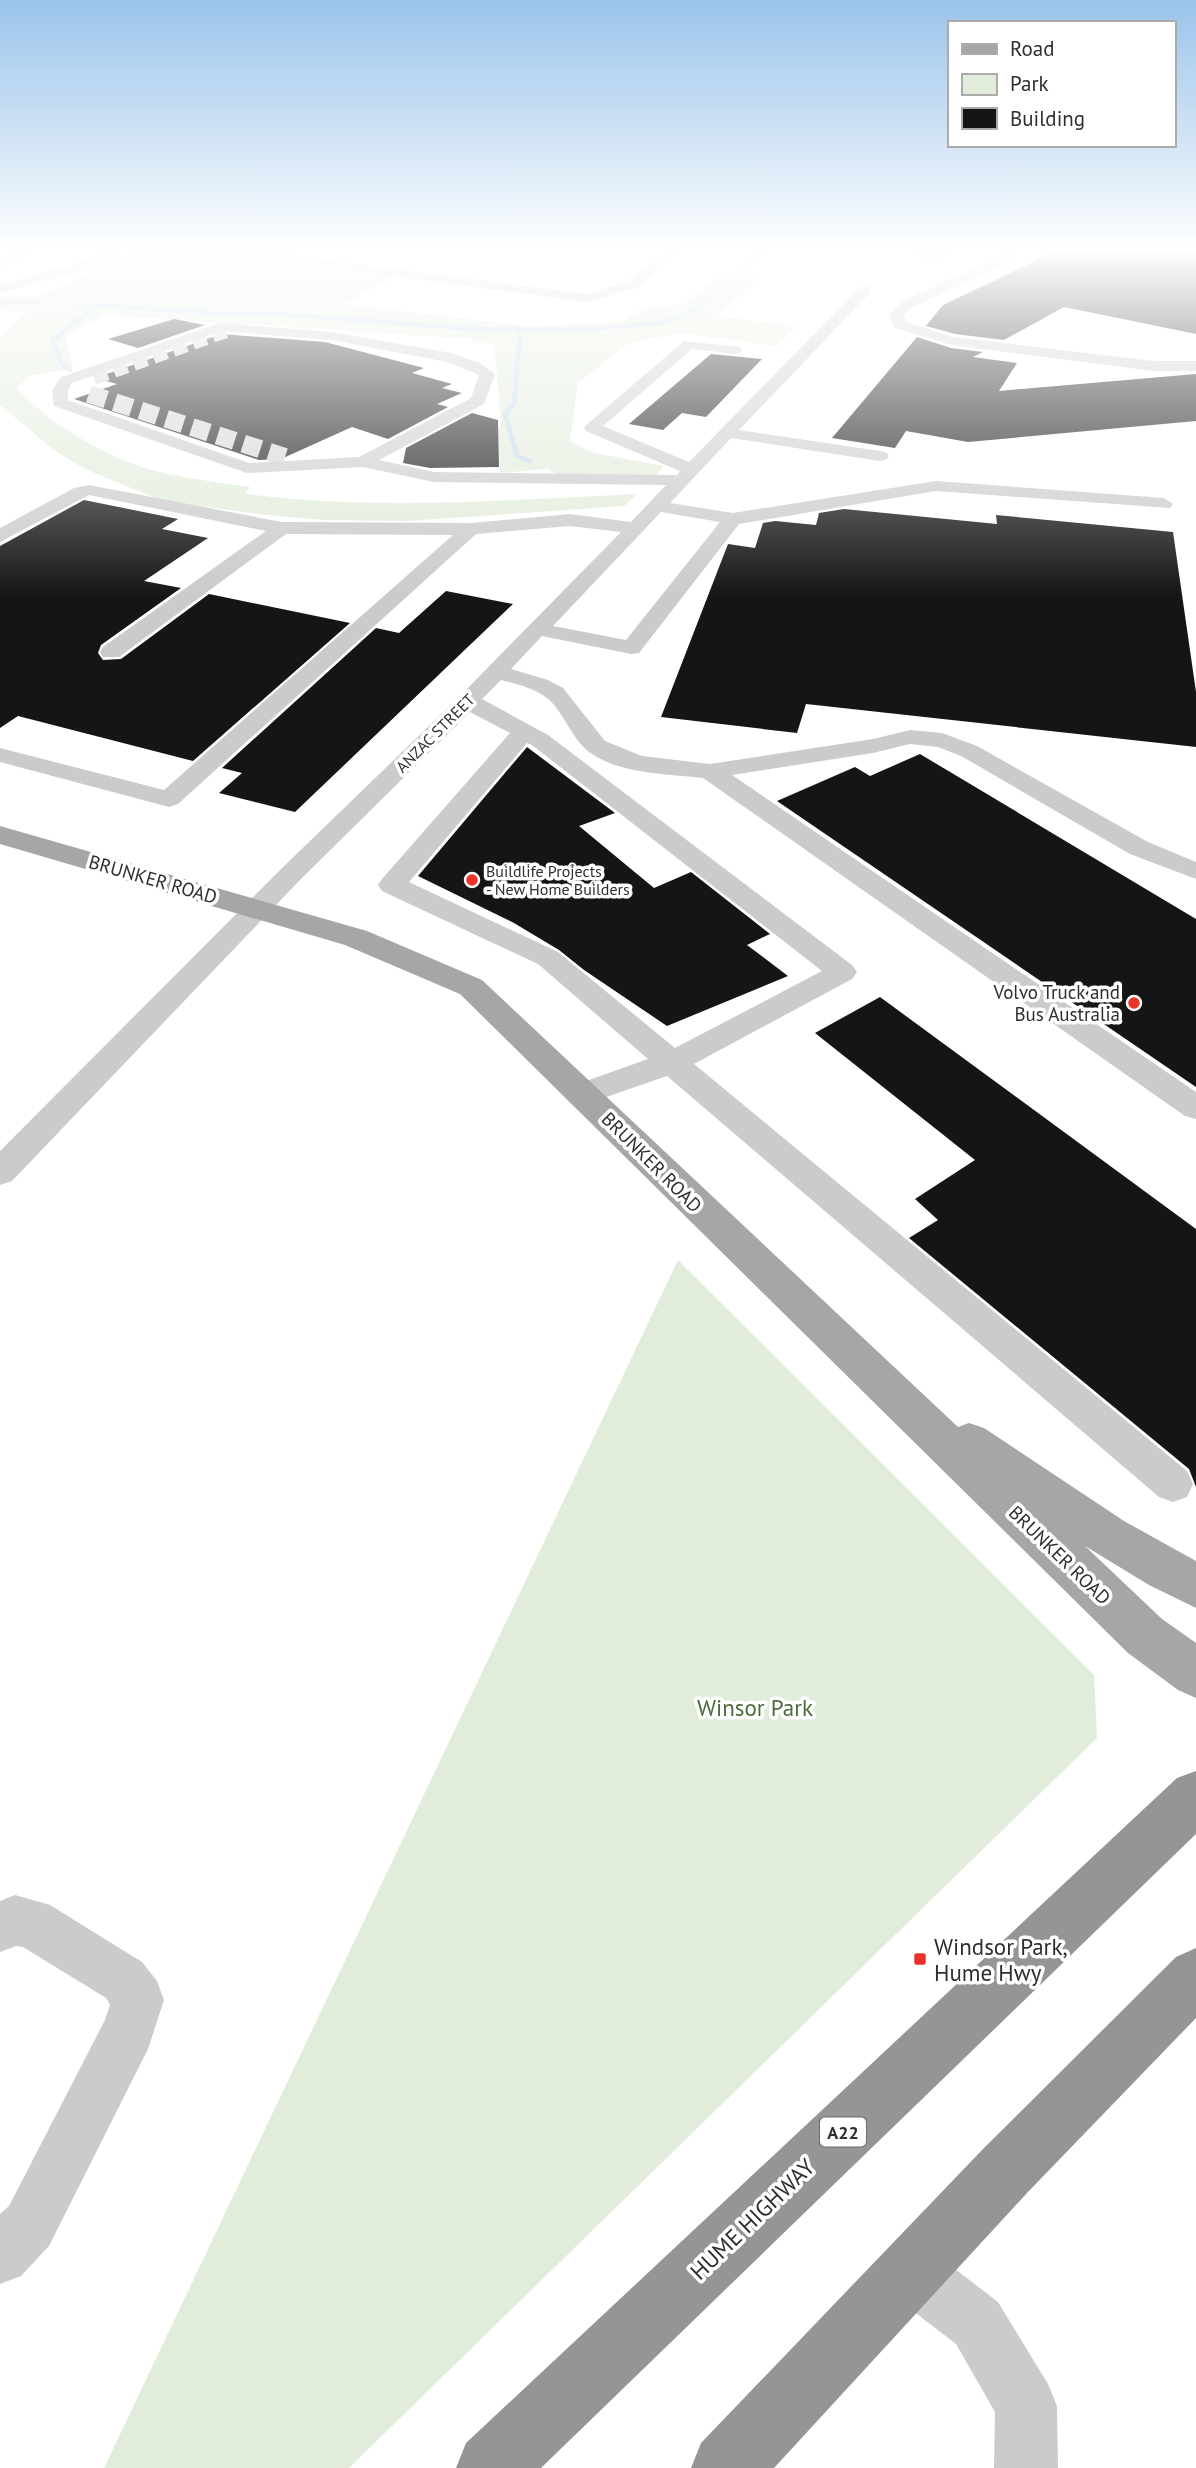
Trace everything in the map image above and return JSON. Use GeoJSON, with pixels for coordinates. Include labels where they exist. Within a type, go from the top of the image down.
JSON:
{"type":"FeatureCollection","features":[{"type":"Feature","properties":{"kind":"highway","name":"HUME HIGHWAY"},"geometry":{"type":"LineString","coordinates":[[491,2468],[1196,1797]]}},
{"type":"Feature","properties":{"kind":"highway"},"geometry":{"type":"LineString","coordinates":[[726,2468],[912,2273],[1004,2171],[1196,1977]]}},
{"type":"Feature","properties":{"kind":"main road","name":"BRUNKER ROAD"},"geometry":{"type":"LineString","coordinates":[[0,835],[356,938],[471,987],[1145,1636],[1196,1673]]}},
{"type":"Feature","properties":{"kind":"main road"},"geometry":{"type":"LineString","coordinates":[[877,1380],[1080,1518],[1157,1566],[1196,1584]]}},
{"type":"Feature","properties":{"kind":"street"},"geometry":{"type":"LineString","coordinates":[[120,367],[60,390],[60,403],[247,468],[363,461],[434,477],[688,475]]}},
{"type":"Feature","properties":{"kind":"street"},"geometry":{"type":"LineString","coordinates":[[363,461],[478,401],[487,374],[477,367]]}},
{"type":"Feature","properties":{"kind":"street"},"geometry":{"type":"LineString","coordinates":[[662,367],[592,427],[688,475]]}},
{"type":"Feature","properties":{"kind":"street","name":"ANZAC STREET"},"geometry":{"type":"LineString","coordinates":[[0,1171],[257,909],[497,672],[791,367]]}},
{"type":"Feature","properties":{"kind":"street"},"geometry":{"type":"LineString","coordinates":[[728,433],[880,456]]}},
{"type":"Feature","properties":{"kind":"street"},"geometry":{"type":"LineString","coordinates":[[285,457],[332,464]]}},
{"type":"Feature","properties":{"kind":"street"},"geometry":{"type":"LineString","coordinates":[[657,506],[733,519],[936,486],[1164,504]]}},
{"type":"Feature","properties":{"kind":"street"},"geometry":{"type":"LineString","coordinates":[[0,536],[80,492],[89,490],[282,528],[471,529],[531,524],[628,535]]}},
{"type":"Feature","properties":{"kind":"street"},"geometry":{"type":"LineString","coordinates":[[538,629],[631,648],[733,519]]}},
{"type":"Feature","properties":{"kind":"street"},"geometry":{"type":"LineString","coordinates":[[111,652],[282,528]]}},
{"type":"Feature","properties":{"kind":"street"},"geometry":{"type":"LineString","coordinates":[[0,755],[169,799],[471,529]]}},
{"type":"Feature","properties":{"kind":"street"},"geometry":{"type":"LineString","coordinates":[[497,672],[538,684],[559,695],[586,737],[604,751],[632,760],[710,771],[873,746],[911,737],[942,740],[969,751],[1139,848],[1196,871]]}},
{"type":"Feature","properties":{"kind":"street"},"geometry":{"type":"LineString","coordinates":[[468,701],[540,740],[842,972],[673,1062],[583,1094]]}},
{"type":"Feature","properties":{"kind":"street"},"geometry":{"type":"LineString","coordinates":[[524,732],[393,885],[548,958],[1173,1484]]}},
{"type":"Feature","properties":{"kind":"street"},"geometry":{"type":"LineString","coordinates":[[710,771],[1196,1108]]}},
{"type":"Feature","properties":{"kind":"street"},"geometry":{"type":"LineString","coordinates":[[0,1927],[15,1920],[32,1923],[124,1980],[138,2000],[129,2030],[29,2226],[0,2255]]}},
{"type":"Feature","properties":{"kind":"street"},"geometry":{"type":"LineString","coordinates":[[912,2273],[977,2323],[1026,2406],[1026,2468]]}},
{"type":"Feature","properties":{"kind":"green space"},"geometry":{"type":"Polygon","coordinates":[[[0,367],[73,367],[30,376],[17,388],[52,420],[109,454],[137,466],[169,474],[250,487],[245,494],[343,502],[441,503],[637,494],[624,506],[408,521],[324,520],[163,501],[85,469],[54,450],[0,405],[0,367]]]}},
{"type":"Feature","properties":{"kind":"green space"},"geometry":{"type":"Polygon","coordinates":[[[496,367],[598,367],[578,383],[570,441],[594,453],[664,466],[656,475],[556,474],[548,469],[500,473],[498,433],[501,421],[496,367]]]}},
{"type":"Feature","properties":{"kind":"green space","name":"Winsor Park"},"geometry":{"type":"Polygon","coordinates":[[[678,1260],[1094,1675],[1097,1738],[349,2468],[104,2468],[678,1260]]]}},
{"type":"Feature","properties":{"kind":"building"},"geometry":{"type":"Polygon","coordinates":[[[126,367],[421,367],[424,368],[412,373],[452,384],[442,388],[462,393],[437,404],[448,407],[388,439],[352,427],[281,459],[259,460],[74,399],[117,384],[95,378],[126,367]]]}},
{"type":"Feature","properties":{"kind":"building"},"geometry":{"type":"Polygon","coordinates":[[[696,367],[754,367],[706,417],[682,413],[663,430],[629,424],[696,367]]]}},
{"type":"Feature","properties":{"kind":"building"},"geometry":{"type":"Polygon","coordinates":[[[892,367],[1014,367],[999,391],[1196,374],[1196,421],[968,442],[906,431],[895,448],[832,438],[892,367]]]}},
{"type":"Feature","properties":{"kind":"building"},"geometry":{"type":"Polygon","coordinates":[[[472,413],[498,420],[499,467],[430,468],[403,463],[406,448],[472,413]]]}},
{"type":"Feature","properties":{"kind":"building"},"geometry":{"type":"Polygon","coordinates":[[[84,500],[178,519],[162,529],[208,538],[144,581],[181,588],[101,645],[98,653],[103,660],[121,659],[209,594],[350,623],[193,761],[18,716],[0,728],[0,546],[84,500]]]}},
{"type":"Feature","properties":{"kind":"building"},"geometry":{"type":"Polygon","coordinates":[[[844,509],[997,524],[996,515],[1173,532],[1196,692],[1196,747],[806,704],[797,733],[661,717],[728,544],[755,548],[763,523],[775,521],[816,525],[819,513],[844,509]]]}},
{"type":"Feature","properties":{"kind":"building"},"geometry":{"type":"Polygon","coordinates":[[[446,591],[513,604],[295,812],[219,793],[242,773],[222,768],[376,628],[399,633],[446,591]]]}},
{"type":"Feature","properties":{"kind":"building"},"geometry":{"type":"Polygon","coordinates":[[[527,747],[615,813],[579,826],[654,888],[691,872],[770,934],[747,945],[788,976],[667,1026],[559,950],[514,923],[418,876],[527,747]]]}},
{"type":"Feature","properties":{"kind":"building","name":"Volvo Truck and Bus Australia"},"geometry":{"type":"Polygon","coordinates":[[[920,754],[1196,919],[1196,1087],[777,801],[855,767],[870,776],[920,754]]]}},
{"type":"Feature","properties":{"kind":"building"},"geometry":{"type":"Polygon","coordinates":[[[880,997],[1196,1229],[1196,1487],[1189,1469],[909,1238],[938,1220],[915,1199],[975,1160],[815,1033],[880,997]]]}},
{"type":"Feature","properties":{"kind":"waterway"},"geometry":{"type":"LineString","coordinates":[[65,367],[70,370]]}},
{"type":"Feature","properties":{"kind":"waterway"},"geometry":{"type":"LineString","coordinates":[[515,396],[517,367]]}},
{"type":"Feature","properties":{"kind":"waterway"},"geometry":{"type":"LineString","coordinates":[[515,394],[514,403],[505,414],[517,456],[530,461]]}},
{"type":"Feature","properties":{"kind":"tunnel"},"geometry":{"type":"LineString","coordinates":[[94,378],[124,367]]}},
{"type":"Feature","properties":{"kind":"tunnel"},"geometry":{"type":"LineString","coordinates":[[94,396],[89,394],[285,457]]}},
{"type":"Feature","properties":{"kind":"place","name":"Buildlife Projects - New Home Builders"},"geometry":{"type":"Point","coordinates":[472,880]}},
{"type":"Feature","properties":{"kind":"place","name":"Volvo Truck and Bus Australia"},"geometry":{"type":"Point","coordinates":[1134,1003]}},
{"type":"Feature","properties":{"kind":"place","name":"Windsor Park, Hume Hwy"},"geometry":{"type":"Point","coordinates":[920,1959]}}]}
